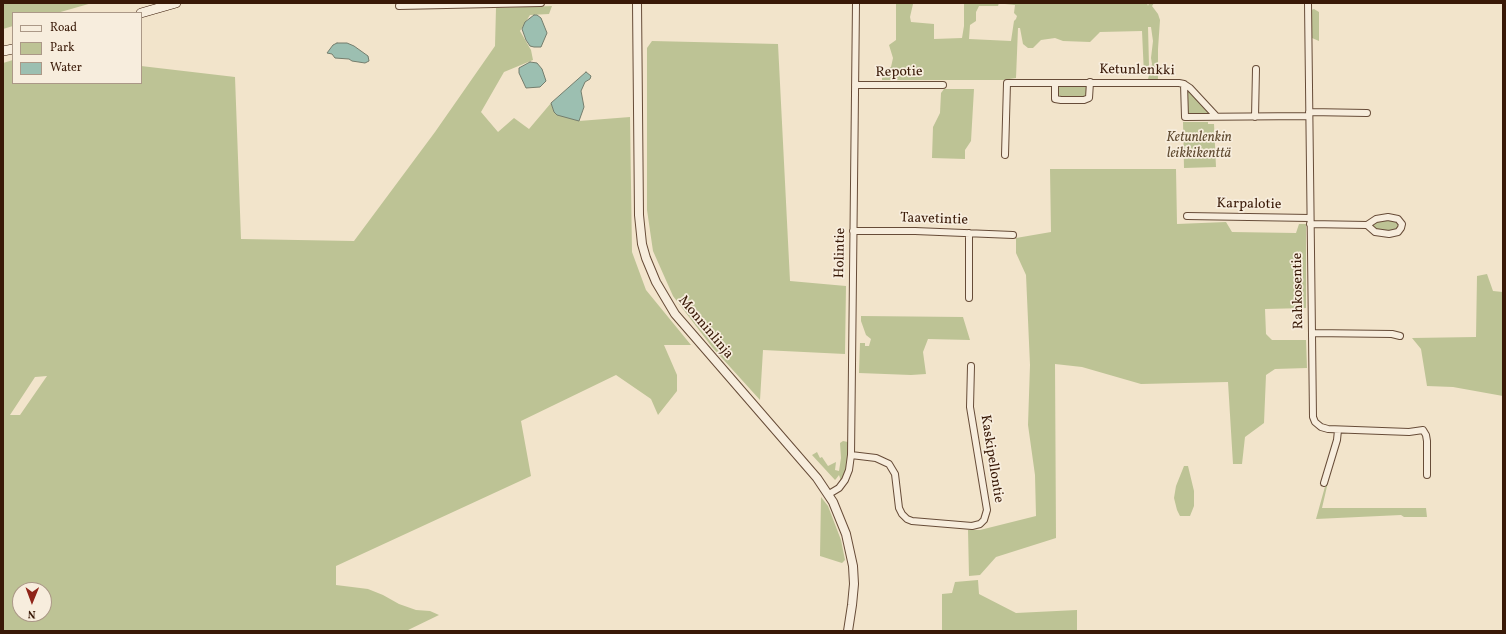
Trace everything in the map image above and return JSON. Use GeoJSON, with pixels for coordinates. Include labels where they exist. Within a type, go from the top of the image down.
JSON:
{"type":"FeatureCollection","features":[{"type":"Feature","properties":{"kind":"main road"},"geometry":{"type":"LineString","coordinates":[[142,13],[176,3]]}},
{"type":"Feature","properties":{"kind":"street"},"geometry":{"type":"LineString","coordinates":[[399,6],[541,3]]}},
{"type":"Feature","properties":{"kind":"street","name":"Monninlinja"},"geometry":{"type":"LineString","coordinates":[[637,3],[639,215],[642,244],[651,271],[662,294],[675,314],[813,472],[829,494],[846,534],[853,566],[854,584],[848,631]]}},
{"type":"Feature","properties":{"kind":"street","name":"Holintie"},"geometry":{"type":"LineString","coordinates":[[829,494],[839,488],[845,480],[849,470],[851,455],[856,3]]}},
{"type":"Feature","properties":{"kind":"street","name":"Rahkosentie"},"geometry":{"type":"LineString","coordinates":[[1308,3],[1313,416],[1315,422],[1321,427],[1338,430],[1409,432],[1423,430],[1427,441],[1426,475]]}},
{"type":"Feature","properties":{"kind":"street"},"geometry":{"type":"LineString","coordinates":[[1255,117],[1256,69]]}},
{"type":"Feature","properties":{"kind":"street","name":"Ketunlenkki"},"geometry":{"type":"LineString","coordinates":[[1055,82],[1055,99],[1084,100],[1089,98],[1090,82]]}},
{"type":"Feature","properties":{"kind":"street","name":"Ketunlenkki"},"geometry":{"type":"LineString","coordinates":[[1005,155],[1007,83],[1090,82],[1184,84],[1190,88],[1216,116]]}},
{"type":"Feature","properties":{"kind":"street","name":"Repotie"},"geometry":{"type":"LineString","coordinates":[[855,85],[943,84]]}},
{"type":"Feature","properties":{"kind":"street","name":"Ketunlenkki"},"geometry":{"type":"LineString","coordinates":[[1184,84],[1185,117],[1255,117],[1367,113]]}},
{"type":"Feature","properties":{"kind":"street","name":"Karpalotie"},"geometry":{"type":"LineString","coordinates":[[1187,216],[1367,225]]}},
{"type":"Feature","properties":{"kind":"street"},"geometry":{"type":"LineString","coordinates":[[1388,217],[1398,219],[1402,224],[1402,228],[1398,232],[1389,234],[1375,232],[1367,225],[1376,219],[1388,217]]}},
{"type":"Feature","properties":{"kind":"street","name":"Taavetintie"},"geometry":{"type":"LineString","coordinates":[[853,231],[1013,234]]}},
{"type":"Feature","properties":{"kind":"street"},"geometry":{"type":"LineString","coordinates":[[969,233],[969,298]]}},
{"type":"Feature","properties":{"kind":"street"},"geometry":{"type":"LineString","coordinates":[[1312,333],[1392,334],[1400,336]]}},
{"type":"Feature","properties":{"kind":"street","name":"Kaskipellontie"},"geometry":{"type":"LineString","coordinates":[[851,455],[876,458],[889,464],[895,474],[900,508],[902,514],[907,519],[912,521],[972,526],[980,524],[984,520],[987,510],[970,406],[971,366]]}},
{"type":"Feature","properties":{"kind":"street"},"geometry":{"type":"LineString","coordinates":[[1324,483],[1337,440],[1338,430]]}},
{"type":"Feature","properties":{"kind":"green space"},"geometry":{"type":"Polygon","coordinates":[[[3,3],[92,3],[60,12],[12,12],[12,26],[3,29],[3,3]]]}},
{"type":"Feature","properties":{"kind":"green space"},"geometry":{"type":"Polygon","coordinates":[[[964,3],[999,3],[998,6],[979,6],[976,12],[976,21],[970,25],[969,39],[1011,41],[1014,21],[1017,16],[1014,13],[1015,5],[1005,3],[1147,3],[1148,6],[1149,3],[1154,3],[1152,6],[1158,14],[1160,20],[1158,79],[1148,79],[1152,64],[1151,58],[1153,41],[1151,27],[1148,27],[1149,65],[1148,72],[1144,75],[1142,31],[1100,32],[1090,42],[1063,41],[1055,38],[1041,40],[1033,48],[1028,48],[1023,44],[1020,28],[1018,28],[1016,78],[1003,80],[882,80],[882,73],[891,67],[893,58],[889,45],[896,40],[896,4],[913,4],[910,17],[911,22],[934,24],[934,39],[962,38],[964,26],[964,3]]]}},
{"type":"Feature","properties":{"kind":"green space"},"geometry":{"type":"Polygon","coordinates":[[[552,6],[549,14],[530,15],[520,31],[531,50],[533,60],[504,72],[481,112],[498,132],[514,118],[529,129],[551,103],[554,112],[579,121],[630,117],[632,252],[646,290],[691,345],[664,345],[677,375],[677,391],[658,415],[651,399],[616,375],[521,421],[531,476],[336,566],[336,585],[368,589],[399,604],[416,610],[430,611],[439,615],[406,631],[3,631],[3,63],[12,60],[12,84],[142,84],[142,66],[235,77],[241,239],[354,241],[435,132],[495,46],[496,8],[552,6]],[[47,376],[35,377],[10,415],[20,415],[47,376]]]}},
{"type":"Feature","properties":{"kind":"green space"},"geometry":{"type":"Polygon","coordinates":[[[1314,9],[1319,12],[1319,41],[1312,38],[1311,10],[1314,9]]]}},
{"type":"Feature","properties":{"kind":"green space"},"geometry":{"type":"Polygon","coordinates":[[[652,41],[778,44],[790,281],[846,286],[845,354],[763,350],[760,400],[712,347],[673,296],[653,251],[647,210],[647,48],[652,41]]]}},
{"type":"Feature","properties":{"kind":"green space"},"geometry":{"type":"Polygon","coordinates":[[[1061,85],[1085,85],[1087,86],[1087,93],[1083,97],[1061,97],[1058,95],[1058,88],[1061,85]]]}},
{"type":"Feature","properties":{"kind":"green space"},"geometry":{"type":"Polygon","coordinates":[[[944,89],[974,89],[971,141],[965,150],[965,159],[932,158],[933,127],[940,113],[941,93],[944,89]]]}},
{"type":"Feature","properties":{"kind":"green space"},"geometry":{"type":"Polygon","coordinates":[[[1188,89],[1210,114],[1188,113],[1188,89]]]}},
{"type":"Feature","properties":{"kind":"green space","name":"Ketunlenkin leikkikenttä"},"geometry":{"type":"Polygon","coordinates":[[[1183,122],[1208,122],[1208,124],[1214,124],[1216,167],[1184,168],[1183,122]]]}},
{"type":"Feature","properties":{"kind":"green space"},"geometry":{"type":"Polygon","coordinates":[[[1050,169],[1176,169],[1177,224],[1226,222],[1232,232],[1296,233],[1299,224],[1306,224],[1306,308],[1265,309],[1266,334],[1272,340],[1306,340],[1307,368],[1275,369],[1266,375],[1264,423],[1245,437],[1242,464],[1233,464],[1228,382],[1141,384],[1082,367],[1055,364],[1056,538],[996,557],[980,575],[969,576],[968,530],[980,530],[1036,516],[1035,475],[1028,425],[1030,365],[1026,275],[1016,253],[1016,238],[1051,232],[1050,169]]]}},
{"type":"Feature","properties":{"kind":"green space"},"geometry":{"type":"Polygon","coordinates":[[[1382,220],[1394,220],[1399,224],[1398,228],[1393,231],[1377,231],[1371,226],[1372,224],[1382,220]]]}},
{"type":"Feature","properties":{"kind":"green space"},"geometry":{"type":"Polygon","coordinates":[[[1487,274],[1493,291],[1503,292],[1503,396],[1453,387],[1427,386],[1421,349],[1412,338],[1476,337],[1477,276],[1487,274]]]}},
{"type":"Feature","properties":{"kind":"green space"},"geometry":{"type":"Polygon","coordinates":[[[861,316],[963,317],[970,340],[928,339],[923,352],[926,374],[911,375],[859,373],[860,343],[865,343],[865,346],[869,346],[871,339],[866,335],[861,321],[861,316]]]}},
{"type":"Feature","properties":{"kind":"green space"},"geometry":{"type":"Polygon","coordinates":[[[843,441],[848,442],[848,457],[847,469],[841,481],[839,475],[835,480],[812,455],[817,452],[820,458],[822,457],[828,466],[836,462],[835,470],[839,471],[841,458],[840,443],[843,441]]]}},
{"type":"Feature","properties":{"kind":"green space"},"geometry":{"type":"Polygon","coordinates":[[[1184,466],[1188,466],[1194,491],[1194,506],[1190,516],[1180,516],[1174,498],[1176,486],[1184,466]]]}},
{"type":"Feature","properties":{"kind":"green space"},"geometry":{"type":"Polygon","coordinates":[[[1328,482],[1322,508],[1426,508],[1427,517],[1404,517],[1401,515],[1316,519],[1326,483],[1328,482]]]}},
{"type":"Feature","properties":{"kind":"green space"},"geometry":{"type":"Polygon","coordinates":[[[821,497],[828,506],[841,540],[845,560],[842,563],[820,556],[821,497]]]}},
{"type":"Feature","properties":{"kind":"green space"},"geometry":{"type":"Polygon","coordinates":[[[978,580],[979,594],[1016,613],[1077,610],[1077,631],[942,631],[942,594],[952,593],[955,582],[978,580]]]}},
{"type":"Feature","properties":{"kind":"water"},"geometry":{"type":"Polygon","coordinates":[[[534,15],[541,18],[547,33],[541,47],[530,46],[522,29],[525,22],[534,15]]]}},
{"type":"Feature","properties":{"kind":"water"},"geometry":{"type":"Polygon","coordinates":[[[337,43],[347,43],[354,46],[368,56],[369,61],[365,63],[352,61],[349,59],[335,58],[332,54],[327,53],[333,45],[337,43]]]}},
{"type":"Feature","properties":{"kind":"water"},"geometry":{"type":"Polygon","coordinates":[[[530,62],[537,63],[542,69],[546,81],[540,87],[526,88],[519,73],[519,68],[530,62]]]}},
{"type":"Feature","properties":{"kind":"water"},"geometry":{"type":"Polygon","coordinates":[[[586,72],[591,76],[590,79],[585,82],[581,91],[584,107],[579,121],[557,115],[554,112],[551,103],[586,72]]]}}]}
